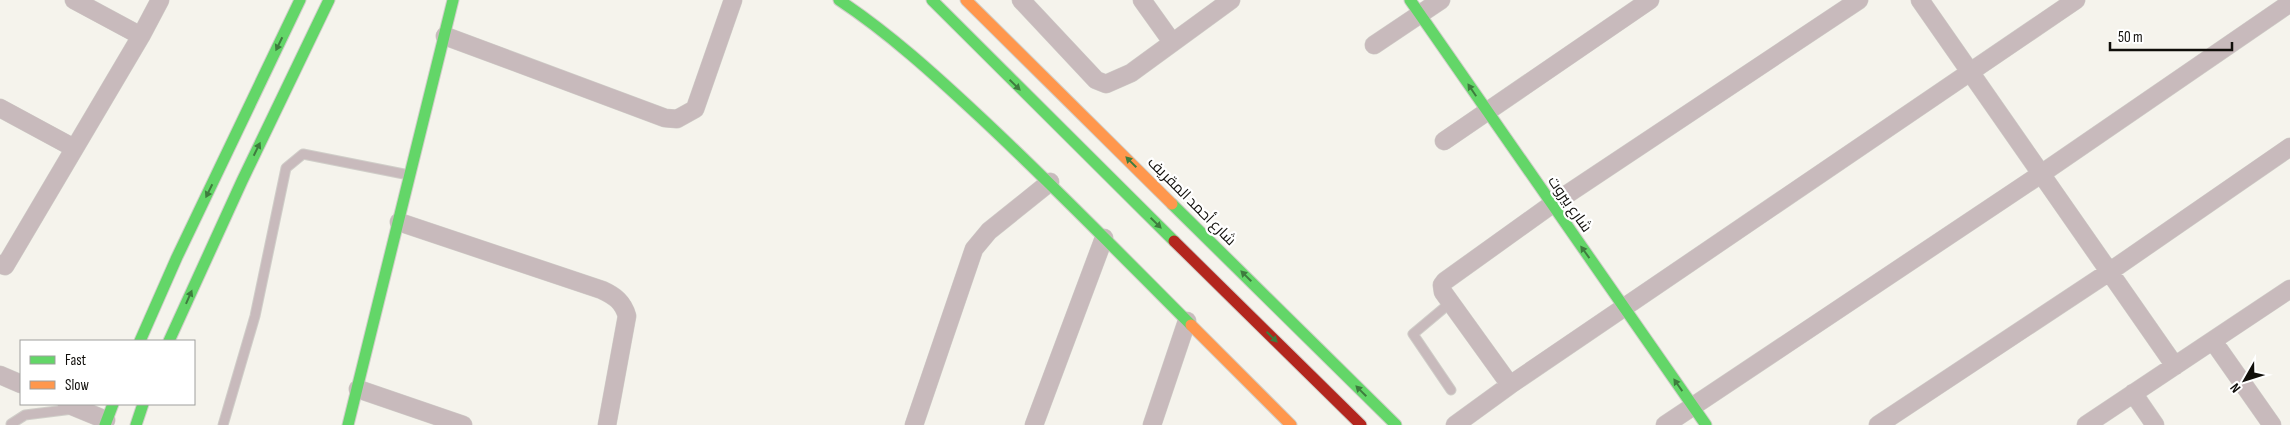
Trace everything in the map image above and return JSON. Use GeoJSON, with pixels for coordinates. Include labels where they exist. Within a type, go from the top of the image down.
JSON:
{"type":"FeatureCollection","features":[{"type":"Feature","properties":{"kind":"main road"},"geometry":{"type":"LineString","coordinates":[[140,340],[177,256],[300,0]]}},
{"type":"Feature","properties":{"kind":"main road"},"geometry":{"type":"LineString","coordinates":[[169,340],[242,180],[329,0]]}},
{"type":"Feature","properties":{"kind":"main road"},"geometry":{"type":"LineString","coordinates":[[348,425],[453,0]]}},
{"type":"Feature","properties":{"kind":"main road"},"geometry":{"type":"LineString","coordinates":[[840,0],[868,19],[950,88],[1050,182],[1187,321],[1281,421]]}},
{"type":"Feature","properties":{"kind":"main road"},"geometry":{"type":"LineString","coordinates":[[932,0],[990,60],[1361,425]]}},
{"type":"Feature","properties":{"kind":"main road","name":"شارع أحمد المقريف"},"geometry":{"type":"LineString","coordinates":[[966,0],[1005,36],[1396,425]]}},
{"type":"Feature","properties":{"kind":"main road"},"geometry":{"type":"LineString","coordinates":[[974,0],[1005,36]]}},
{"type":"Feature","properties":{"kind":"main road","name":"شارع بيروت"},"geometry":{"type":"LineString","coordinates":[[1410,0],[1706,425]]}},
{"type":"Feature","properties":{"kind":"main road"},"geometry":{"type":"LineString","coordinates":[[932,16],[990,60]]}},
{"type":"Feature","properties":{"kind":"main road"},"geometry":{"type":"LineString","coordinates":[[106,423],[113,405]]}},
{"type":"Feature","properties":{"kind":"main road"},"geometry":{"type":"LineString","coordinates":[[136,425],[143,405]]}},
{"type":"Feature","properties":{"kind":"street"},"geometry":{"type":"LineString","coordinates":[[74,0],[141,36]]}},
{"type":"Feature","properties":{"kind":"street"},"geometry":{"type":"LineString","coordinates":[[2,268],[141,36],[160,0]]}},
{"type":"Feature","properties":{"kind":"street"},"geometry":{"type":"LineString","coordinates":[[445,36],[665,118],[677,118],[695,109],[732,0]]}},
{"type":"Feature","properties":{"kind":"street"},"geometry":{"type":"LineString","coordinates":[[1021,0],[1096,80],[1106,84],[1131,73],[1231,0]]}},
{"type":"Feature","properties":{"kind":"street"},"geometry":{"type":"LineString","coordinates":[[1142,0],[1172,42]]}},
{"type":"Feature","properties":{"kind":"street"},"geometry":{"type":"LineString","coordinates":[[1374,46],[1442,0]]}},
{"type":"Feature","properties":{"kind":"street"},"geometry":{"type":"LineString","coordinates":[[1444,141],[1650,0]]}},
{"type":"Feature","properties":{"kind":"street"},"geometry":{"type":"LineString","coordinates":[[1510,385],[1443,292],[1442,285],[1445,281],[1551,205],[1859,0]]}},
{"type":"Feature","properties":{"kind":"street"},"geometry":{"type":"LineString","coordinates":[[1920,0],[2175,366]]}},
{"type":"Feature","properties":{"kind":"street"},"geometry":{"type":"LineString","coordinates":[[1460,423],[1510,385],[2076,0]]}},
{"type":"Feature","properties":{"kind":"street"},"geometry":{"type":"LineString","coordinates":[[1665,425],[2041,174],[2290,3]]}},
{"type":"Feature","properties":{"kind":"street"},"geometry":{"type":"LineString","coordinates":[[0,108],[74,148]]}},
{"type":"Feature","properties":{"kind":"street"},"geometry":{"type":"LineString","coordinates":[[1878,425],[2109,272],[2290,146]]}},
{"type":"Feature","properties":{"kind":"street"},"geometry":{"type":"LineString","coordinates":[[914,425],[974,248],[989,231],[1050,182]]}},
{"type":"Feature","properties":{"kind":"street"},"geometry":{"type":"LineString","coordinates":[[399,222],[612,294],[624,308],[627,316],[607,425]]}},
{"type":"Feature","properties":{"kind":"street"},"geometry":{"type":"LineString","coordinates":[[1034,425],[1104,238]]}},
{"type":"Feature","properties":{"kind":"street"},"geometry":{"type":"LineString","coordinates":[[2086,425],[2290,289]]}},
{"type":"Feature","properties":{"kind":"street"},"geometry":{"type":"LineString","coordinates":[[1152,425],[1187,321]]}},
{"type":"Feature","properties":{"kind":"street"},"geometry":{"type":"LineString","coordinates":[[2213,341],[2272,425]]}},
{"type":"Feature","properties":{"kind":"street"},"geometry":{"type":"LineString","coordinates":[[0,375],[20,384]]}},
{"type":"Feature","properties":{"kind":"street"},"geometry":{"type":"LineString","coordinates":[[358,389],[463,425]]}},
{"type":"Feature","properties":{"kind":"street"},"geometry":{"type":"LineString","coordinates":[[2133,394],[2155,425]]}},
{"type":"Feature","properties":{"kind":"street"},"geometry":{"type":"LineString","coordinates":[[72,406],[106,423]]}},
{"type":"Feature","properties":{"kind":"lane"},"geometry":{"type":"LineString","coordinates":[[223,425],[255,316],[286,168],[303,154],[410,175]]}},
{"type":"Feature","properties":{"kind":"lane"},"geometry":{"type":"LineString","coordinates":[[1450,303],[1413,334],[1451,390]]}},
{"type":"Feature","properties":{"kind":"lane"},"geometry":{"type":"LineString","coordinates":[[11,424],[25,415],[72,406]]}},
{"type":"Feature","properties":{"kind":"traffic: fast"},"geometry":{"type":"LineString","coordinates":[[140,340],[177,257],[300,0]]}},
{"type":"Feature","properties":{"kind":"traffic: fast"},"geometry":{"type":"LineString","coordinates":[[169,340],[242,181],[329,0]]}},
{"type":"Feature","properties":{"kind":"traffic: fast"},"geometry":{"type":"LineString","coordinates":[[348,425],[453,0]]}},
{"type":"Feature","properties":{"kind":"traffic: fast"},"geometry":{"type":"LineString","coordinates":[[839,0],[894,40],[929,70],[1060,194],[1191,325]]}},
{"type":"Feature","properties":{"kind":"traffic: fast"},"geometry":{"type":"LineString","coordinates":[[932,0],[1174,241]]}},
{"type":"Feature","properties":{"kind":"traffic: fast"},"geometry":{"type":"LineString","coordinates":[[1410,0],[1706,425]]}},
{"type":"Feature","properties":{"kind":"traffic: fast"},"geometry":{"type":"LineString","coordinates":[[1172,204],[1396,425]]}},
{"type":"Feature","properties":{"kind":"traffic: fast"},"geometry":{"type":"LineString","coordinates":[[105,425],[113,405]]}},
{"type":"Feature","properties":{"kind":"traffic: fast"},"geometry":{"type":"LineString","coordinates":[[136,425],[143,405]]}},
{"type":"Feature","properties":{"kind":"traffic: slow"},"geometry":{"type":"LineString","coordinates":[[966,0],[1172,204]]}},
{"type":"Feature","properties":{"kind":"traffic: slow"},"geometry":{"type":"LineString","coordinates":[[1191,325],[1291,425]]}},
{"type":"Feature","properties":{"kind":"traffic: jam"},"geometry":{"type":"LineString","coordinates":[[1174,241],[1361,425]]}}]}
